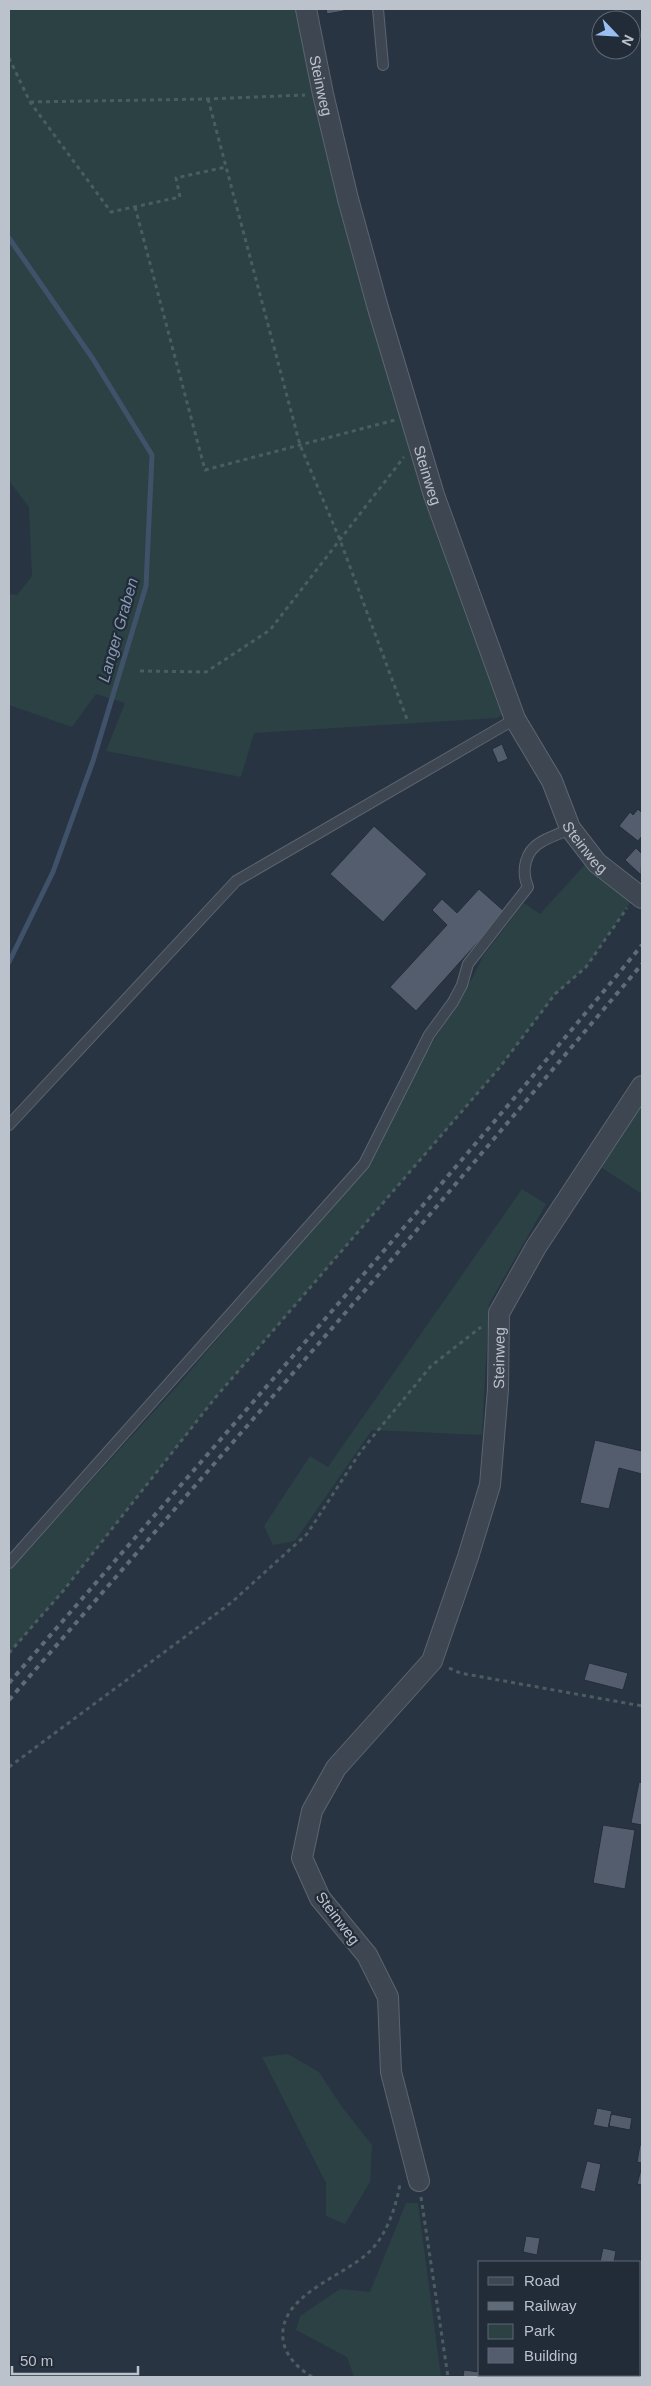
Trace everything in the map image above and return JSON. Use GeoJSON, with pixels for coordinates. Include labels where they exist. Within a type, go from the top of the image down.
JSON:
{"type":"FeatureCollection","features":[{"type":"Feature","properties":{"kind":"street","name":"Steinweg"},"geometry":{"type":"LineString","coordinates":[[306,9],[323,94],[348,199],[410,416],[434,495],[515,719],[552,780],[570,828],[597,863],[639,896]]}},
{"type":"Feature","properties":{"kind":"street","name":"Steinweg"},"geometry":{"type":"LineString","coordinates":[[410,2179],[391,2072],[388,1997],[367,1955],[320,1898],[302,1858],[312,1811],[336,1768],[432,1661],[468,1557],[490,1485],[498,1389],[499,1313],[536,1247],[642,1086]]}},
{"type":"Feature","properties":{"kind":"lane"},"geometry":{"type":"LineString","coordinates":[[378,9],[383,65]]}},
{"type":"Feature","properties":{"kind":"lane"},"geometry":{"type":"LineString","coordinates":[[9,1125],[236,881],[515,719]]}},
{"type":"Feature","properties":{"kind":"lane"},"geometry":{"type":"LineString","coordinates":[[9,1564],[364,1164],[429,1035],[458,994],[468,964],[528,887],[524,878],[524,862],[540,842],[570,828]]}},
{"type":"Feature","properties":{"kind":"path"},"geometry":{"type":"LineString","coordinates":[[9,58],[30,102],[111,212],[180,197],[176,178],[226,167]]}},
{"type":"Feature","properties":{"kind":"path"},"geometry":{"type":"LineString","coordinates":[[30,102],[208,99],[323,94]]}},
{"type":"Feature","properties":{"kind":"path"},"geometry":{"type":"LineString","coordinates":[[208,99],[300,445],[340,540],[408,722]]}},
{"type":"Feature","properties":{"kind":"path"},"geometry":{"type":"LineString","coordinates":[[135,207],[205,470],[410,416]]}},
{"type":"Feature","properties":{"kind":"path"},"geometry":{"type":"LineString","coordinates":[[140,671],[206,672],[270,630],[417,439]]}},
{"type":"Feature","properties":{"kind":"path"},"geometry":{"type":"LineString","coordinates":[[9,1653],[63,1591],[215,1398],[500,1067],[554,994],[586,967],[639,896]]}},
{"type":"Feature","properties":{"kind":"path"},"geometry":{"type":"LineString","coordinates":[[9,1767],[232,1602],[307,1534],[362,1451],[431,1366],[499,1313]]}},
{"type":"Feature","properties":{"kind":"path"},"geometry":{"type":"LineString","coordinates":[[432,1661],[460,1673],[642,1706]]}},
{"type":"Feature","properties":{"kind":"path"},"geometry":{"type":"LineString","coordinates":[[312,2377],[292,2360],[284,2346],[282,2333],[286,2318],[299,2300],[369,2252],[386,2228],[397,2202],[410,2179]]}},
{"type":"Feature","properties":{"kind":"path"},"geometry":{"type":"LineString","coordinates":[[410,2179],[448,2377]]}},
{"type":"Feature","properties":{"kind":"green space"},"geometry":{"type":"Polygon","coordinates":[[[9,9],[295,9],[315,99],[363,276],[418,452],[504,714],[497,718],[254,733],[241,777],[106,751],[125,703],[96,694],[72,727],[9,705],[9,594],[17,595],[32,576],[29,507],[9,481],[9,9]]]}},
{"type":"Feature","properties":{"kind":"green space"},"geometry":{"type":"Polygon","coordinates":[[[592,857],[636,894],[586,967],[555,994],[500,1067],[215,1398],[63,1591],[9,1653],[9,1571],[179,1384],[367,1164],[416,1069],[473,977],[483,956],[524,903],[540,914],[592,857]]]}},
{"type":"Feature","properties":{"kind":"green space"},"geometry":{"type":"Polygon","coordinates":[[[642,1104],[642,1194],[599,1166],[642,1104]]]}},
{"type":"Feature","properties":{"kind":"green space"},"geometry":{"type":"Polygon","coordinates":[[[522,1189],[546,1204],[489,1304],[482,1435],[372,1430],[295,1541],[273,1545],[264,1526],[310,1456],[328,1467],[522,1189]]]}},
{"type":"Feature","properties":{"kind":"green space"},"geometry":{"type":"Polygon","coordinates":[[[288,2054],[319,2072],[342,2107],[372,2145],[370,2182],[345,2224],[326,2216],[326,2183],[262,2057],[288,2054]]]}},
{"type":"Feature","properties":{"kind":"green space"},"geometry":{"type":"Polygon","coordinates":[[[406,2203],[418,2203],[441,2377],[354,2377],[347,2357],[296,2330],[300,2316],[340,2289],[370,2292],[406,2203]]]}},
{"type":"Feature","properties":{"kind":"building"},"geometry":{"type":"Polygon","coordinates":[[[326,9],[344,9],[344,11],[327,14],[326,9]]]}},
{"type":"Feature","properties":{"kind":"building"},"geometry":{"type":"Polygon","coordinates":[[[502,744],[508,759],[498,763],[492,749],[502,744]]]}},
{"type":"Feature","properties":{"kind":"building"},"geometry":{"type":"Polygon","coordinates":[[[638,809],[642,813],[642,836],[638,841],[619,826],[630,812],[633,815],[638,809]]]}},
{"type":"Feature","properties":{"kind":"building"},"geometry":{"type":"Polygon","coordinates":[[[374,826],[427,874],[383,922],[330,874],[374,826]]]}},
{"type":"Feature","properties":{"kind":"building"},"geometry":{"type":"Polygon","coordinates":[[[636,848],[642,854],[641,875],[625,860],[636,848]]]}},
{"type":"Feature","properties":{"kind":"building"},"geometry":{"type":"Polygon","coordinates":[[[479,889],[505,912],[416,1011],[390,987],[447,925],[432,910],[442,899],[457,913],[479,889]]]}},
{"type":"Feature","properties":{"kind":"building"},"geometry":{"type":"Polygon","coordinates":[[[595,1440],[642,1451],[642,1474],[619,1468],[609,1509],[580,1503],[595,1440]]]}},
{"type":"Feature","properties":{"kind":"building"},"geometry":{"type":"Polygon","coordinates":[[[589,1663],[628,1673],[623,1690],[584,1680],[589,1663]]]}},
{"type":"Feature","properties":{"kind":"building"},"geometry":{"type":"Polygon","coordinates":[[[639,1782],[642,1783],[642,1825],[631,1823],[639,1782]]]}},
{"type":"Feature","properties":{"kind":"building"},"geometry":{"type":"Polygon","coordinates":[[[603,1825],[635,1830],[625,1889],[593,1883],[603,1825]]]}},
{"type":"Feature","properties":{"kind":"building"},"geometry":{"type":"Polygon","coordinates":[[[597,2108],[612,2111],[608,2128],[593,2125],[597,2108]]]}},
{"type":"Feature","properties":{"kind":"building"},"geometry":{"type":"Polygon","coordinates":[[[611,2114],[632,2118],[630,2130],[609,2126],[611,2114]]]}},
{"type":"Feature","properties":{"kind":"building"},"geometry":{"type":"Polygon","coordinates":[[[640,2145],[642,2145],[642,2163],[637,2162],[640,2145]]]}},
{"type":"Feature","properties":{"kind":"building"},"geometry":{"type":"Polygon","coordinates":[[[587,2161],[601,2164],[595,2192],[580,2188],[587,2161]]]}},
{"type":"Feature","properties":{"kind":"building"},"geometry":{"type":"Polygon","coordinates":[[[642,2170],[642,2185],[637,2184],[642,2170]]]}},
{"type":"Feature","properties":{"kind":"building"},"geometry":{"type":"Polygon","coordinates":[[[526,2236],[540,2238],[537,2255],[523,2252],[526,2236]]]}},
{"type":"Feature","properties":{"kind":"building"},"geometry":{"type":"Polygon","coordinates":[[[603,2248],[616,2251],[614,2261],[600,2261],[603,2248]]]}},
{"type":"Feature","properties":{"kind":"building"},"geometry":{"type":"Polygon","coordinates":[[[464,2370],[478,2372],[478,2377],[463,2377],[464,2370]]]}},
{"type":"Feature","properties":{"kind":"waterway","name":"Langer Graben"},"geometry":{"type":"LineString","coordinates":[[9,238],[93,359],[152,455],[146,586],[93,761],[53,872],[9,962]]}},
{"type":"Feature","properties":{"kind":"railway"},"geometry":{"type":"LineString","coordinates":[[9,1683],[407,1224],[642,945]]}},
{"type":"Feature","properties":{"kind":"railway"},"geometry":{"type":"LineString","coordinates":[[9,1700],[393,1258],[642,964]]}}]}
